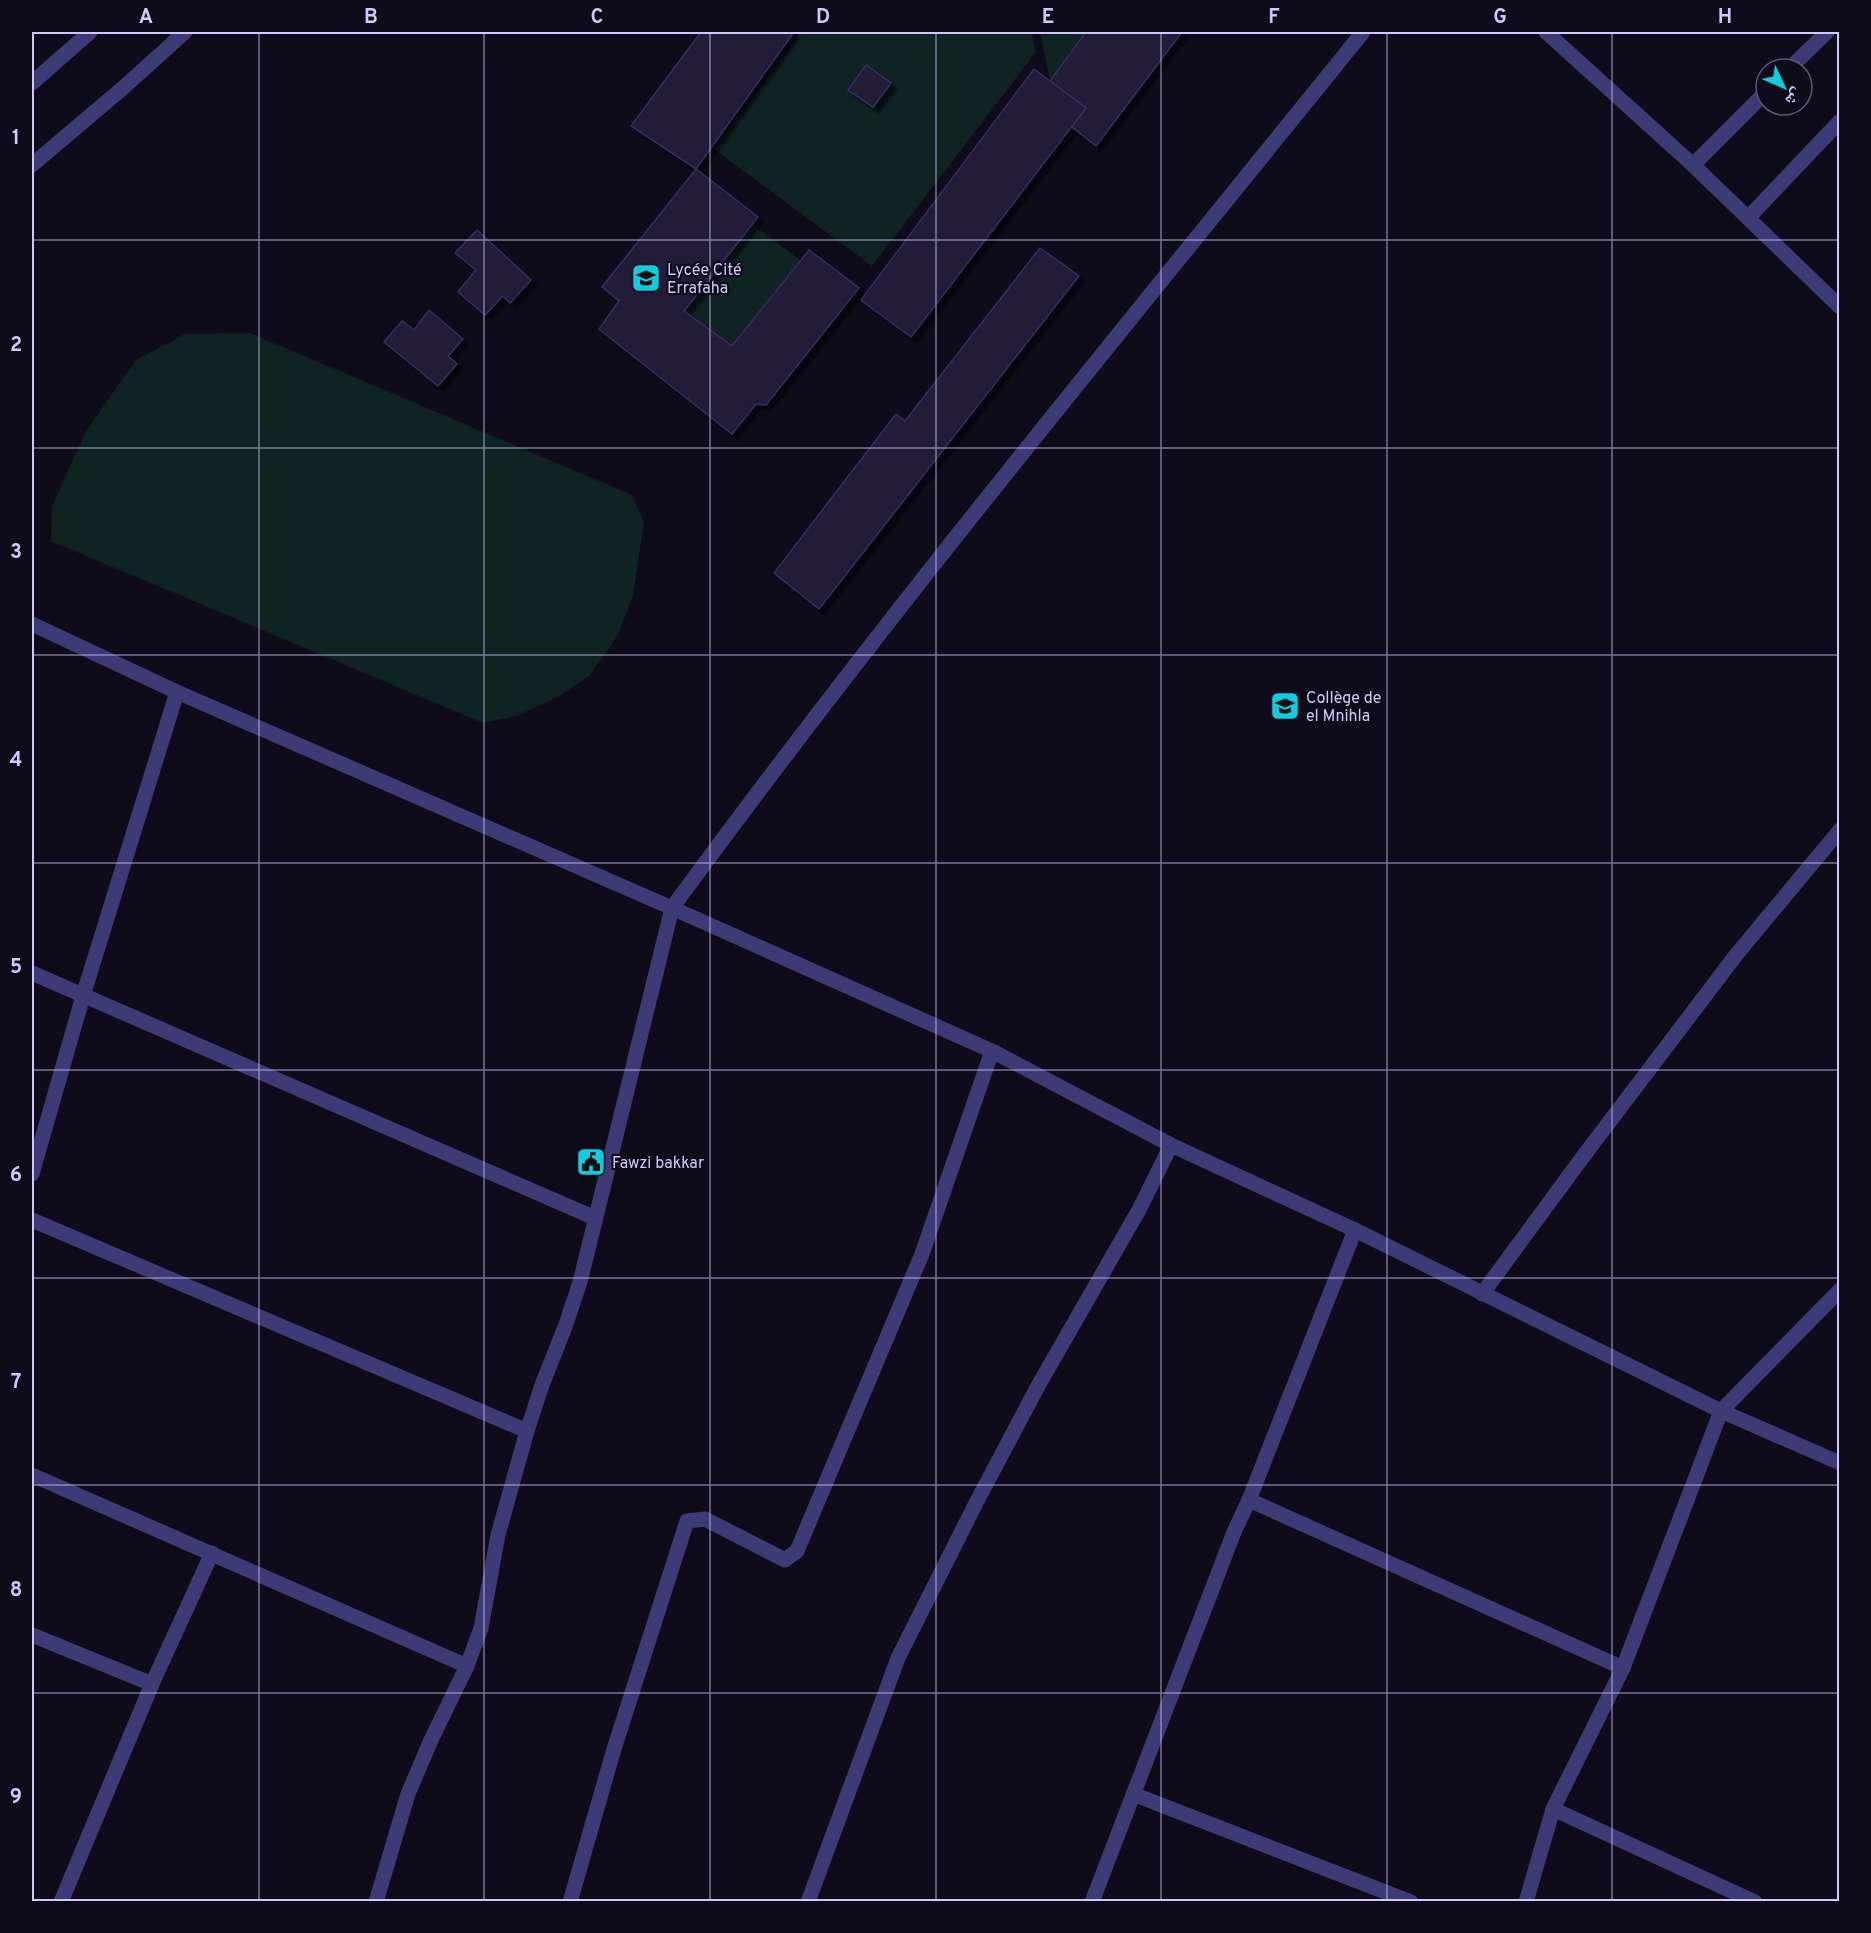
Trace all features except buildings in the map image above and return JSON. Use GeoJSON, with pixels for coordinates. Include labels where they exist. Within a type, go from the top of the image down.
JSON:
{"type":"FeatureCollection","features":[{"type":"Feature","properties":{"kind":"street"},"geometry":{"type":"LineString","coordinates":[[32,83],[90,32]]}},
{"type":"Feature","properties":{"kind":"street"},"geometry":{"type":"LineString","coordinates":[[32,165],[185,32]]}},
{"type":"Feature","properties":{"kind":"street"},"geometry":{"type":"LineString","coordinates":[[376,1902],[408,1794],[467,1666],[481,1628],[498,1535],[527,1431],[580,1282],[672,908],[755,795],[900,607],[1363,32]]}},
{"type":"Feature","properties":{"kind":"street"},"geometry":{"type":"LineString","coordinates":[[1546,32],[1693,165],[1839,307]]}},
{"type":"Feature","properties":{"kind":"street"},"geometry":{"type":"LineString","coordinates":[[1802,57],[1827,32]]}},
{"type":"Feature","properties":{"kind":"street"},"geometry":{"type":"LineString","coordinates":[[1693,165],[1754,105]]}},
{"type":"Feature","properties":{"kind":"street"},"geometry":{"type":"LineString","coordinates":[[1748,218],[1839,121]]}},
{"type":"Feature","properties":{"kind":"street"},"geometry":{"type":"LineString","coordinates":[[32,624],[177,692],[672,908],[992,1052],[1171,1145],[1355,1230],[1721,1411],[1839,1463]]}},
{"type":"Feature","properties":{"kind":"street"},"geometry":{"type":"LineString","coordinates":[[32,1174],[82,996],[177,692]]}},
{"type":"Feature","properties":{"kind":"street"},"geometry":{"type":"LineString","coordinates":[[1482,1294],[1736,955],[1839,830]]}},
{"type":"Feature","properties":{"kind":"street"},"geometry":{"type":"LineString","coordinates":[[32,973],[595,1218]]}},
{"type":"Feature","properties":{"kind":"street"},"geometry":{"type":"LineString","coordinates":[[570,1902],[614,1749],[687,1521],[705,1519],[785,1560],[797,1551],[922,1254],[992,1052]]}},
{"type":"Feature","properties":{"kind":"street"},"geometry":{"type":"LineString","coordinates":[[808,1902],[898,1658],[976,1503],[1033,1396],[1140,1208],[1171,1145]]}},
{"type":"Feature","properties":{"kind":"street"},"geometry":{"type":"LineString","coordinates":[[32,1220],[527,1431]]}},
{"type":"Feature","properties":{"kind":"street"},"geometry":{"type":"LineString","coordinates":[[1092,1902],[1234,1532],[1249,1500],[1355,1230]]}},
{"type":"Feature","properties":{"kind":"street"},"geometry":{"type":"LineString","coordinates":[[1526,1902],[1553,1809],[1623,1668],[1721,1411],[1839,1290]]}},
{"type":"Feature","properties":{"kind":"street"},"geometry":{"type":"LineString","coordinates":[[32,1475],[467,1666]]}},
{"type":"Feature","properties":{"kind":"street"},"geometry":{"type":"LineString","coordinates":[[1249,1500],[1623,1668]]}},
{"type":"Feature","properties":{"kind":"street"},"geometry":{"type":"LineString","coordinates":[[61,1902],[152,1684],[212,1553]]}},
{"type":"Feature","properties":{"kind":"street"},"geometry":{"type":"LineString","coordinates":[[32,1635],[152,1684]]}},
{"type":"Feature","properties":{"kind":"street"},"geometry":{"type":"LineString","coordinates":[[1133,1794],[1411,1902]]}},
{"type":"Feature","properties":{"kind":"street"},"geometry":{"type":"LineString","coordinates":[[1553,1809],[1755,1902]]}},
{"type":"Feature","properties":{"kind":"green space"},"geometry":{"type":"Polygon","coordinates":[[[801,32],[1031,32],[1036,52],[872,266],[714,149],[801,32]]]}},
{"type":"Feature","properties":{"kind":"green space"},"geometry":{"type":"Polygon","coordinates":[[[1040,32],[1086,32],[1050,81],[1040,32]]]}},
{"type":"Feature","properties":{"kind":"green space"},"geometry":{"type":"Polygon","coordinates":[[[752,224],[800,260],[732,346],[684,311],[752,224]]]}},
{"type":"Feature","properties":{"kind":"green space"},"geometry":{"type":"Polygon","coordinates":[[[250,333],[632,495],[644,522],[633,595],[618,635],[589,676],[559,696],[516,716],[483,723],[51,541],[52,506],[86,431],[136,360],[185,334],[250,333]]]}},
{"type":"Feature","properties":{"kind":"place","name":"Lycée Cité Errafaha"},"geometry":{"type":"Point","coordinates":[646,278]}},
{"type":"Feature","properties":{"kind":"place","name":"Collège de el Mnihla"},"geometry":{"type":"Point","coordinates":[1285,706]}},
{"type":"Feature","properties":{"kind":"place","name":"Fawzi bakkar"},"geometry":{"type":"Point","coordinates":[591,1162]}}]}
